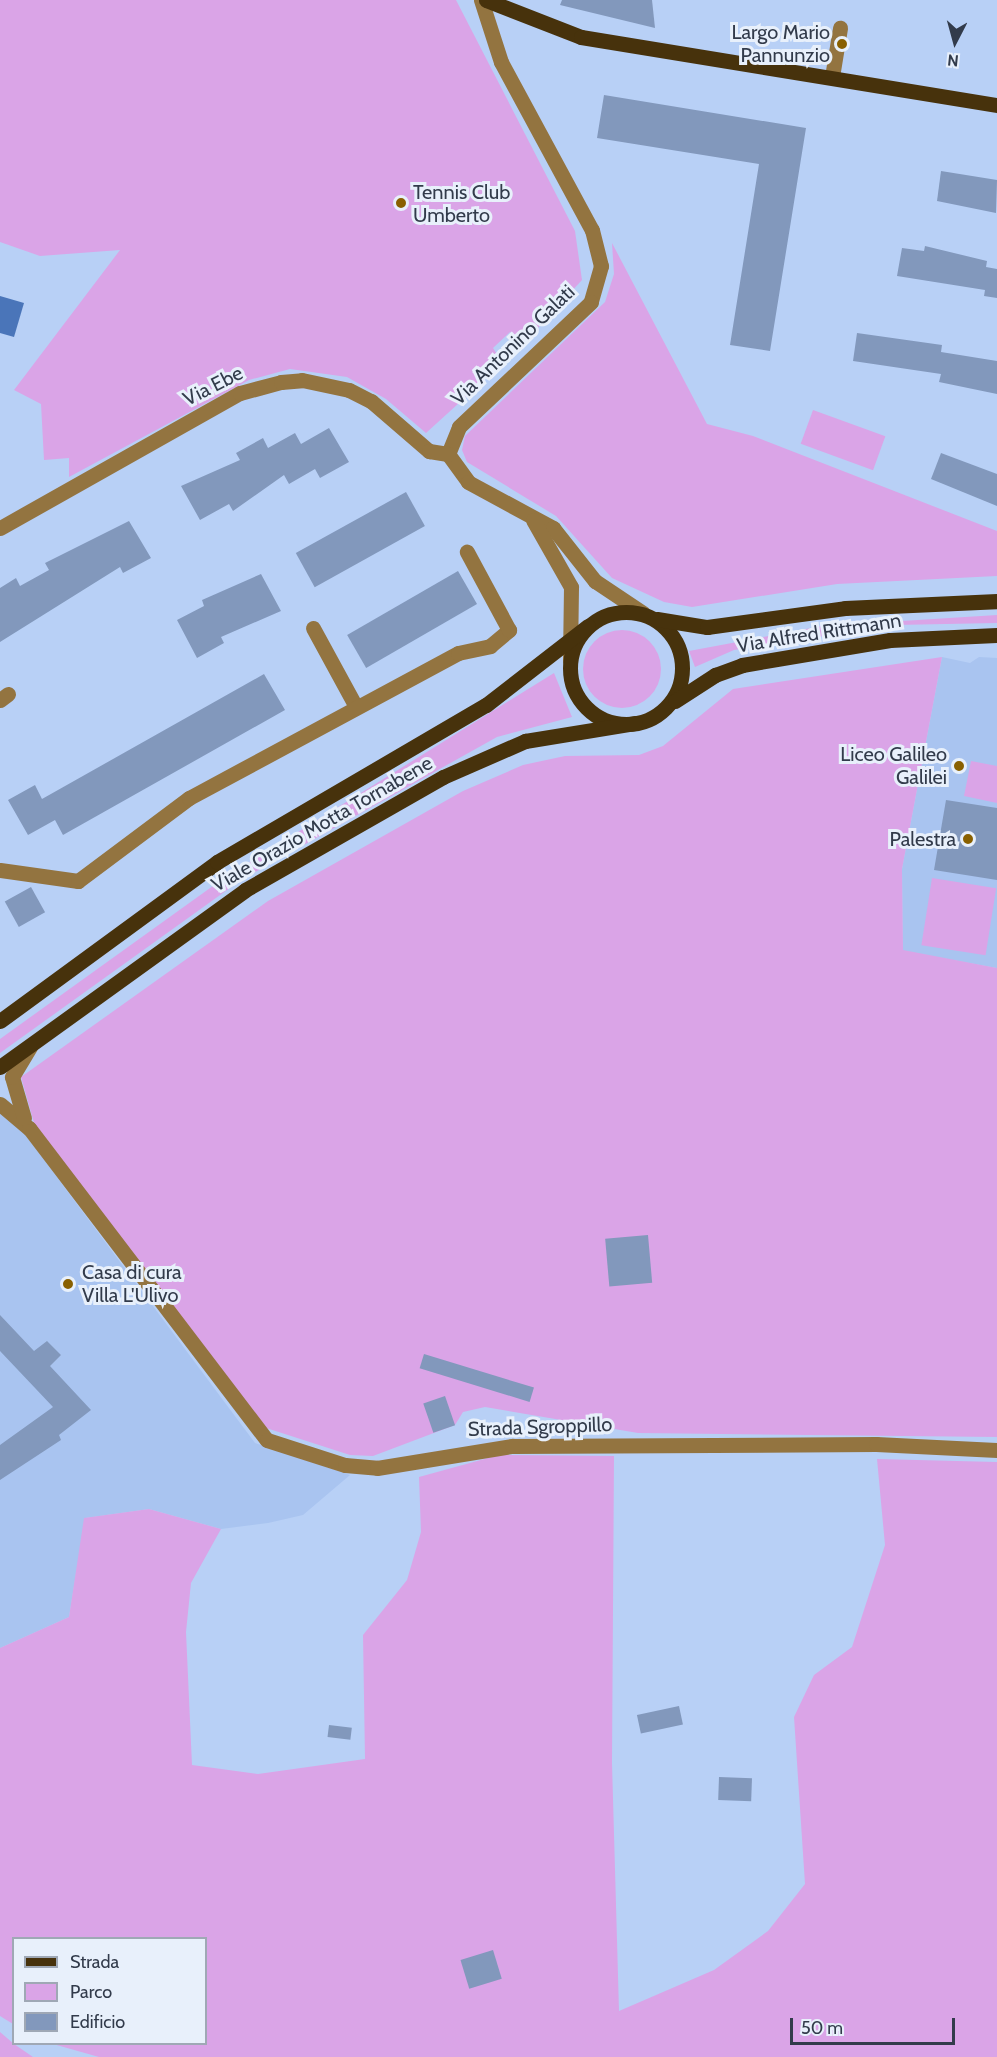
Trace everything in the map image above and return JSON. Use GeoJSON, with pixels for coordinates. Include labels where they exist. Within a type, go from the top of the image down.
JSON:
{"type":"FeatureCollection","features":[{"type":"Feature","properties":{"kind":"main road"},"geometry":{"type":"LineString","coordinates":[[486,0],[581,37],[997,105]]}},
{"type":"Feature","properties":{"kind":"main road","name":"Via Alfred Rittmann"},"geometry":{"type":"LineString","coordinates":[[649,616],[707,627],[845,608],[997,601]]}},
{"type":"Feature","properties":{"kind":"main road"},"geometry":{"type":"LineString","coordinates":[[615,612],[649,616],[668,628],[682,656],[680,687],[661,713],[635,723],[592,713],[574,690],[570,660],[588,626],[615,612]]}},
{"type":"Feature","properties":{"kind":"main road","name":"Viale Orazio Motta Tornabene"},"geometry":{"type":"LineString","coordinates":[[0,1021],[217,862],[486,705],[588,626]]}},
{"type":"Feature","properties":{"kind":"main road","name":"Via Alfred Rittmann"},"geometry":{"type":"LineString","coordinates":[[661,713],[697,685],[742,665],[890,640],[997,635]]}},
{"type":"Feature","properties":{"kind":"main road","name":"Viale Orazio Motta Tornabene"},"geometry":{"type":"LineString","coordinates":[[0,1067],[245,890],[443,777],[525,741],[635,723]]}},
{"type":"Feature","properties":{"kind":"street","name":"Via Antonino Galati"},"geometry":{"type":"LineString","coordinates":[[448,454],[459,427],[591,302],[601,266],[592,230],[501,62],[481,0]]}},
{"type":"Feature","properties":{"kind":"street"},"geometry":{"type":"LineString","coordinates":[[832,77],[840,28]]}},
{"type":"Feature","properties":{"kind":"street","name":"Via Ebe"},"geometry":{"type":"LineString","coordinates":[[0,528],[240,393],[281,382],[302,380],[349,390],[371,401],[429,451],[448,454]]}},
{"type":"Feature","properties":{"kind":"street"},"geometry":{"type":"LineString","coordinates":[[448,454],[468,482],[533,520],[553,528],[595,581],[649,616]]}},
{"type":"Feature","properties":{"kind":"street"},"geometry":{"type":"LineString","coordinates":[[533,520],[571,587],[570,660]]}},
{"type":"Feature","properties":{"kind":"street"},"geometry":{"type":"LineString","coordinates":[[0,870],[78,881],[189,798],[458,653],[490,646],[508,630],[467,552]]}},
{"type":"Feature","properties":{"kind":"street"},"geometry":{"type":"LineString","coordinates":[[313,628],[356,707]]}},
{"type":"Feature","properties":{"kind":"street"},"geometry":{"type":"LineString","coordinates":[[29,1128],[12,1077],[33,1043]]}},
{"type":"Feature","properties":{"kind":"street"},"geometry":{"type":"LineString","coordinates":[[0,1104],[29,1128]]}},
{"type":"Feature","properties":{"kind":"street","name":"Strada Sgroppillo"},"geometry":{"type":"LineString","coordinates":[[29,1128],[267,1440],[345,1465],[377,1468],[512,1446],[876,1444],[997,1449]]}},
{"type":"Feature","properties":{"kind":"shaded area"},"geometry":{"type":"Polygon","coordinates":[[[0,296],[24,303],[14,337],[0,333],[0,296]]]}},
{"type":"Feature","properties":{"kind":"shaded area","name":"Liceo Galileo Galilei"},"geometry":{"type":"Polygon","coordinates":[[[942,657],[970,663],[979,657],[997,658],[997,968],[903,951],[902,869],[942,657]]]}},
{"type":"Feature","properties":{"kind":"shaded area","name":"Casa di cura Villa L'Ulivo"},"geometry":{"type":"Polygon","coordinates":[[[0,1109],[18,1125],[255,1443],[350,1475],[303,1515],[268,1523],[221,1529],[149,1509],[85,1518],[69,1617],[0,1648],[0,1109]]]}},
{"type":"Feature","properties":{"kind":"green space"},"geometry":{"type":"Polygon","coordinates":[[[0,0],[456,0],[575,231],[582,280],[525,342],[510,332],[493,348],[503,363],[426,433],[386,399],[347,377],[290,369],[249,380],[69,477],[69,458],[44,460],[41,404],[14,390],[120,250],[40,256],[0,242],[0,0]]]}},
{"type":"Feature","properties":{"kind":"green space"},"geometry":{"type":"Polygon","coordinates":[[[612,243],[707,424],[753,436],[997,531],[997,576],[837,584],[692,607],[664,602],[612,578],[556,516],[467,462],[462,450],[465,436],[605,302],[614,274],[612,243]]]}},
{"type":"Feature","properties":{"kind":"green space"},"geometry":{"type":"Polygon","coordinates":[[[813,410],[885,436],[873,470],[801,444],[813,410]]]}},
{"type":"Feature","properties":{"kind":"green space"},"geometry":{"type":"Polygon","coordinates":[[[997,615],[997,623],[895,625],[734,650],[695,667],[689,651],[822,626],[997,615]]]}},
{"type":"Feature","properties":{"kind":"green space"},"geometry":{"type":"Polygon","coordinates":[[[614,630],[630,630],[644,636],[655,647],[661,661],[661,677],[655,691],[644,702],[630,708],[614,708],[600,702],[589,691],[583,677],[583,661],[589,647],[600,636],[614,630]]]}},
{"type":"Feature","properties":{"kind":"green space"},"geometry":{"type":"Polygon","coordinates":[[[942,657],[902,869],[903,950],[997,968],[997,1437],[638,1433],[485,1407],[463,1412],[455,1425],[373,1456],[350,1455],[260,1426],[34,1123],[21,1077],[268,901],[463,791],[523,765],[565,756],[639,755],[663,746],[733,689],[942,657]]]}},
{"type":"Feature","properties":{"kind":"green space"},"geometry":{"type":"Polygon","coordinates":[[[554,673],[572,717],[497,737],[241,880],[0,1053],[0,1039],[224,878],[554,673]]]}},
{"type":"Feature","properties":{"kind":"green space"},"geometry":{"type":"Polygon","coordinates":[[[971,761],[997,766],[997,803],[964,796],[971,761]]]}},
{"type":"Feature","properties":{"kind":"green space"},"geometry":{"type":"Polygon","coordinates":[[[932,878],[996,888],[986,955],[921,945],[932,878]]]}},
{"type":"Feature","properties":{"kind":"green space"},"geometry":{"type":"Polygon","coordinates":[[[499,1455],[614,1456],[612,1763],[619,2011],[714,1970],[768,1931],[805,1884],[794,1717],[814,1675],[852,1647],[885,1545],[877,1459],[997,1462],[997,2057],[99,2057],[57,2045],[207,2045],[207,1937],[12,1937],[12,2023],[0,2016],[0,1648],[69,1617],[84,1518],[149,1509],[221,1529],[191,1583],[186,1632],[192,1765],[258,1774],[365,1759],[363,1635],[407,1580],[421,1532],[419,1477],[499,1455]]]}},
{"type":"Feature","properties":{"kind":"green space"},"geometry":{"type":"Polygon","coordinates":[[[0,2032],[12,2042],[12,2045],[33,2057],[0,2057],[0,2032]]]}},
{"type":"Feature","properties":{"kind":"building"},"geometry":{"type":"Polygon","coordinates":[[[562,0],[652,0],[655,28],[560,5],[562,0]]]}},
{"type":"Feature","properties":{"kind":"building"},"geometry":{"type":"Polygon","coordinates":[[[604,95],[806,128],[770,351],[730,345],[759,164],[597,138],[604,95]]]}},
{"type":"Feature","properties":{"kind":"building"},"geometry":{"type":"Polygon","coordinates":[[[941,171],[997,180],[996,213],[937,201],[941,171]]]}},
{"type":"Feature","properties":{"kind":"building"},"geometry":{"type":"Polygon","coordinates":[[[925,246],[987,261],[986,267],[997,269],[997,298],[984,296],[985,290],[897,276],[902,248],[924,251],[925,246]]]}},
{"type":"Feature","properties":{"kind":"building"},"geometry":{"type":"Polygon","coordinates":[[[857,333],[942,345],[941,352],[997,361],[997,394],[939,382],[941,374],[853,361],[857,333]]]}},
{"type":"Feature","properties":{"kind":"building"},"geometry":{"type":"Polygon","coordinates":[[[329,428],[349,462],[320,478],[315,469],[289,484],[284,475],[233,511],[229,504],[200,520],[181,486],[240,460],[236,453],[263,438],[268,448],[295,433],[301,444],[329,428]]]}},
{"type":"Feature","properties":{"kind":"building"},"geometry":{"type":"Polygon","coordinates":[[[941,453],[997,474],[997,506],[931,479],[941,453]]]}},
{"type":"Feature","properties":{"kind":"building"},"geometry":{"type":"Polygon","coordinates":[[[406,492],[425,526],[315,587],[296,553],[406,492]]]}},
{"type":"Feature","properties":{"kind":"building"},"geometry":{"type":"Polygon","coordinates":[[[129,521],[151,558],[123,573],[120,567],[0,642],[0,588],[16,578],[20,586],[49,570],[45,563],[129,521]]]}},
{"type":"Feature","properties":{"kind":"building"},"geometry":{"type":"Polygon","coordinates":[[[458,571],[477,604],[366,668],[347,635],[458,571]]]}},
{"type":"Feature","properties":{"kind":"building"},"geometry":{"type":"Polygon","coordinates":[[[261,574],[281,611],[221,637],[224,643],[197,658],[177,620],[204,606],[202,600],[261,574]]]}},
{"type":"Feature","properties":{"kind":"building"},"geometry":{"type":"Polygon","coordinates":[[[264,674],[285,710],[63,835],[55,820],[28,835],[8,800],[35,785],[42,799],[264,674]]]}},
{"type":"Feature","properties":{"kind":"building","name":"Palestra"},"geometry":{"type":"Polygon","coordinates":[[[946,800],[997,808],[997,880],[934,870],[946,800]]]}},
{"type":"Feature","properties":{"kind":"building"},"geometry":{"type":"Polygon","coordinates":[[[31,887],[45,912],[19,927],[5,902],[31,887]]]}},
{"type":"Feature","properties":{"kind":"building"},"geometry":{"type":"Polygon","coordinates":[[[648,1235],[652,1283],[609,1287],[605,1239],[648,1235]]]}},
{"type":"Feature","properties":{"kind":"building"},"geometry":{"type":"Polygon","coordinates":[[[0,1315],[34,1351],[47,1341],[61,1355],[50,1366],[91,1410],[59,1435],[61,1440],[0,1480],[0,1445],[53,1407],[0,1351],[0,1315]]]}},
{"type":"Feature","properties":{"kind":"building"},"geometry":{"type":"Polygon","coordinates":[[[424,1354],[534,1388],[530,1402],[420,1368],[424,1354]]]}},
{"type":"Feature","properties":{"kind":"building"},"geometry":{"type":"Polygon","coordinates":[[[445,1396],[455,1425],[433,1433],[423,1403],[445,1396]]]}},
{"type":"Feature","properties":{"kind":"building"},"geometry":{"type":"Polygon","coordinates":[[[679,1706],[683,1725],[641,1734],[637,1715],[679,1706]]]}},
{"type":"Feature","properties":{"kind":"building"},"geometry":{"type":"Polygon","coordinates":[[[329,1725],[352,1728],[350,1740],[328,1737],[329,1725]]]}},
{"type":"Feature","properties":{"kind":"building"},"geometry":{"type":"Polygon","coordinates":[[[719,1777],[752,1778],[751,1801],[718,1800],[719,1777]]]}},
{"type":"Feature","properties":{"kind":"building"},"geometry":{"type":"Polygon","coordinates":[[[493,1950],[502,1979],[469,1989],[460,1960],[493,1950]]]}},
{"type":"Feature","properties":{"kind":"place","name":"Largo Mario Pannunzio"},"geometry":{"type":"Point","coordinates":[842,44]}},
{"type":"Feature","properties":{"kind":"place","name":"Tennis Club Umberto"},"geometry":{"type":"Point","coordinates":[401,203]}},
{"type":"Feature","properties":{"kind":"place","name":"Liceo Galileo Galilei"},"geometry":{"type":"Point","coordinates":[959,766]}},
{"type":"Feature","properties":{"kind":"place","name":"Palestra"},"geometry":{"type":"Point","coordinates":[968,839]}},
{"type":"Feature","properties":{"kind":"place","name":"Casa di cura Villa L'Ulivo"},"geometry":{"type":"Point","coordinates":[68,1284]}}]}
